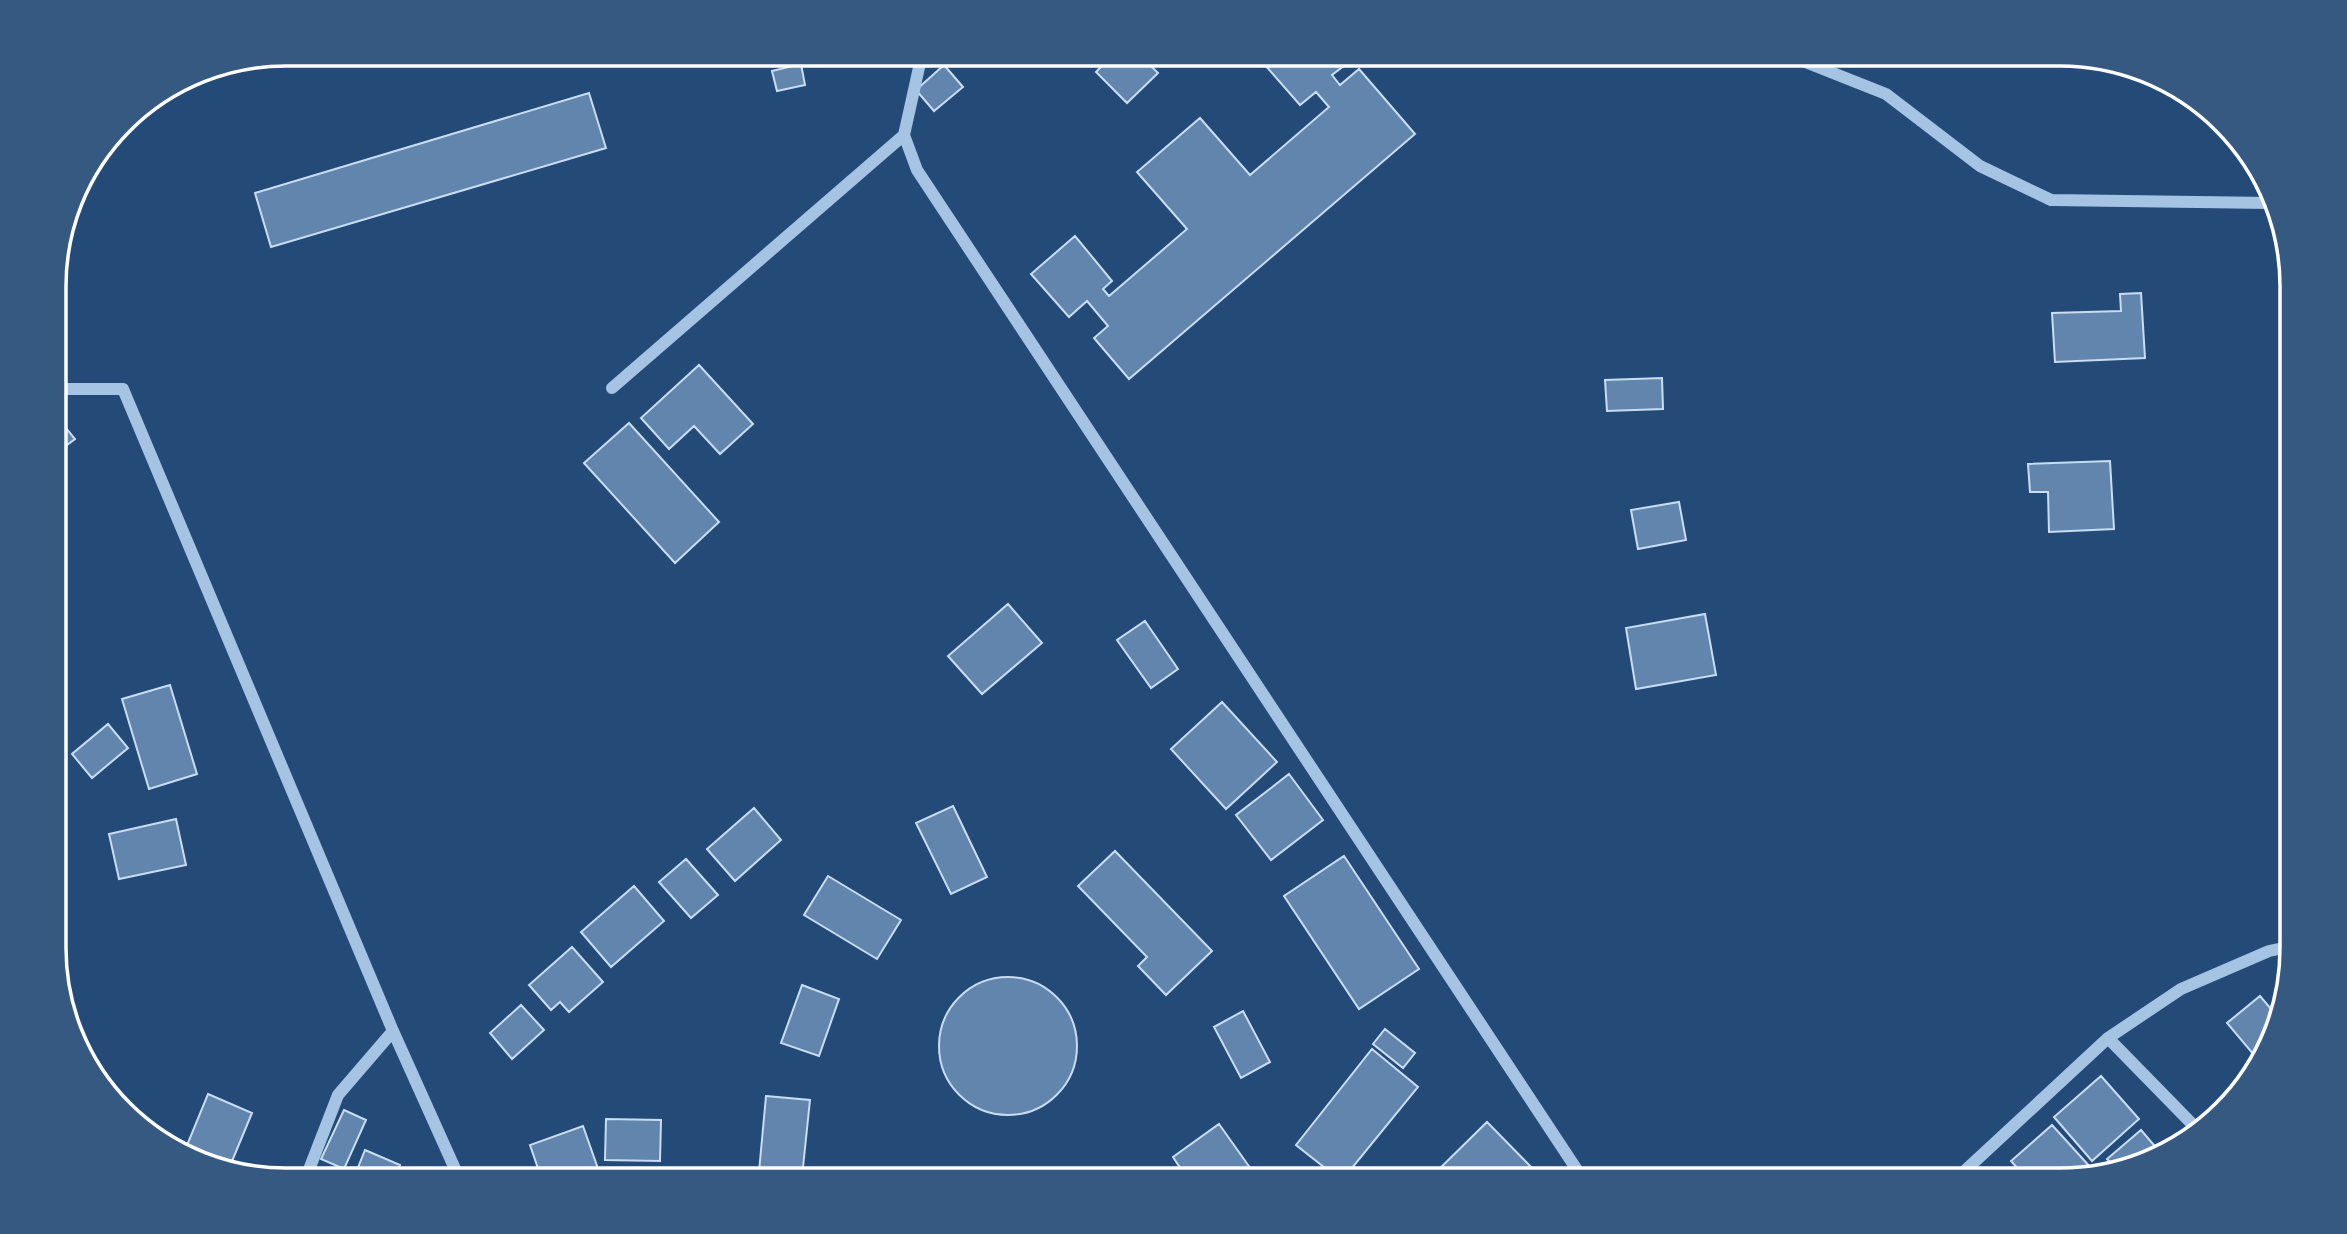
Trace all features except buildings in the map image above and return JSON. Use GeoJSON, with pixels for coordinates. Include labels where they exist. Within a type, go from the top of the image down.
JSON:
{"type":"FeatureCollection","features":[{"type":"Feature","properties":{"kind":"street"},"geometry":{"type":"LineString","coordinates":[[1816,66],[1886,94],[1980,166],[2052,201],[2264,203]]}},
{"type":"Feature","properties":{"kind":"street"},"geometry":{"type":"LineString","coordinates":[[919,67],[905,135],[917,170],[1575,1167]]}},
{"type":"Feature","properties":{"kind":"street"},"geometry":{"type":"LineString","coordinates":[[612,388],[905,135]]}},
{"type":"Feature","properties":{"kind":"street"},"geometry":{"type":"LineString","coordinates":[[67,389],[124,389],[393,1031],[455,1168]]}},
{"type":"Feature","properties":{"kind":"street"},"geometry":{"type":"LineString","coordinates":[[1974,1167],[2108,1038],[2181,989],[2280,949]]}},
{"type":"Feature","properties":{"kind":"street"},"geometry":{"type":"LineString","coordinates":[[310,1168],[338,1095],[393,1031]]}},
{"type":"Feature","properties":{"kind":"street"},"geometry":{"type":"LineString","coordinates":[[2108,1038],[2192,1123]]}}]}
